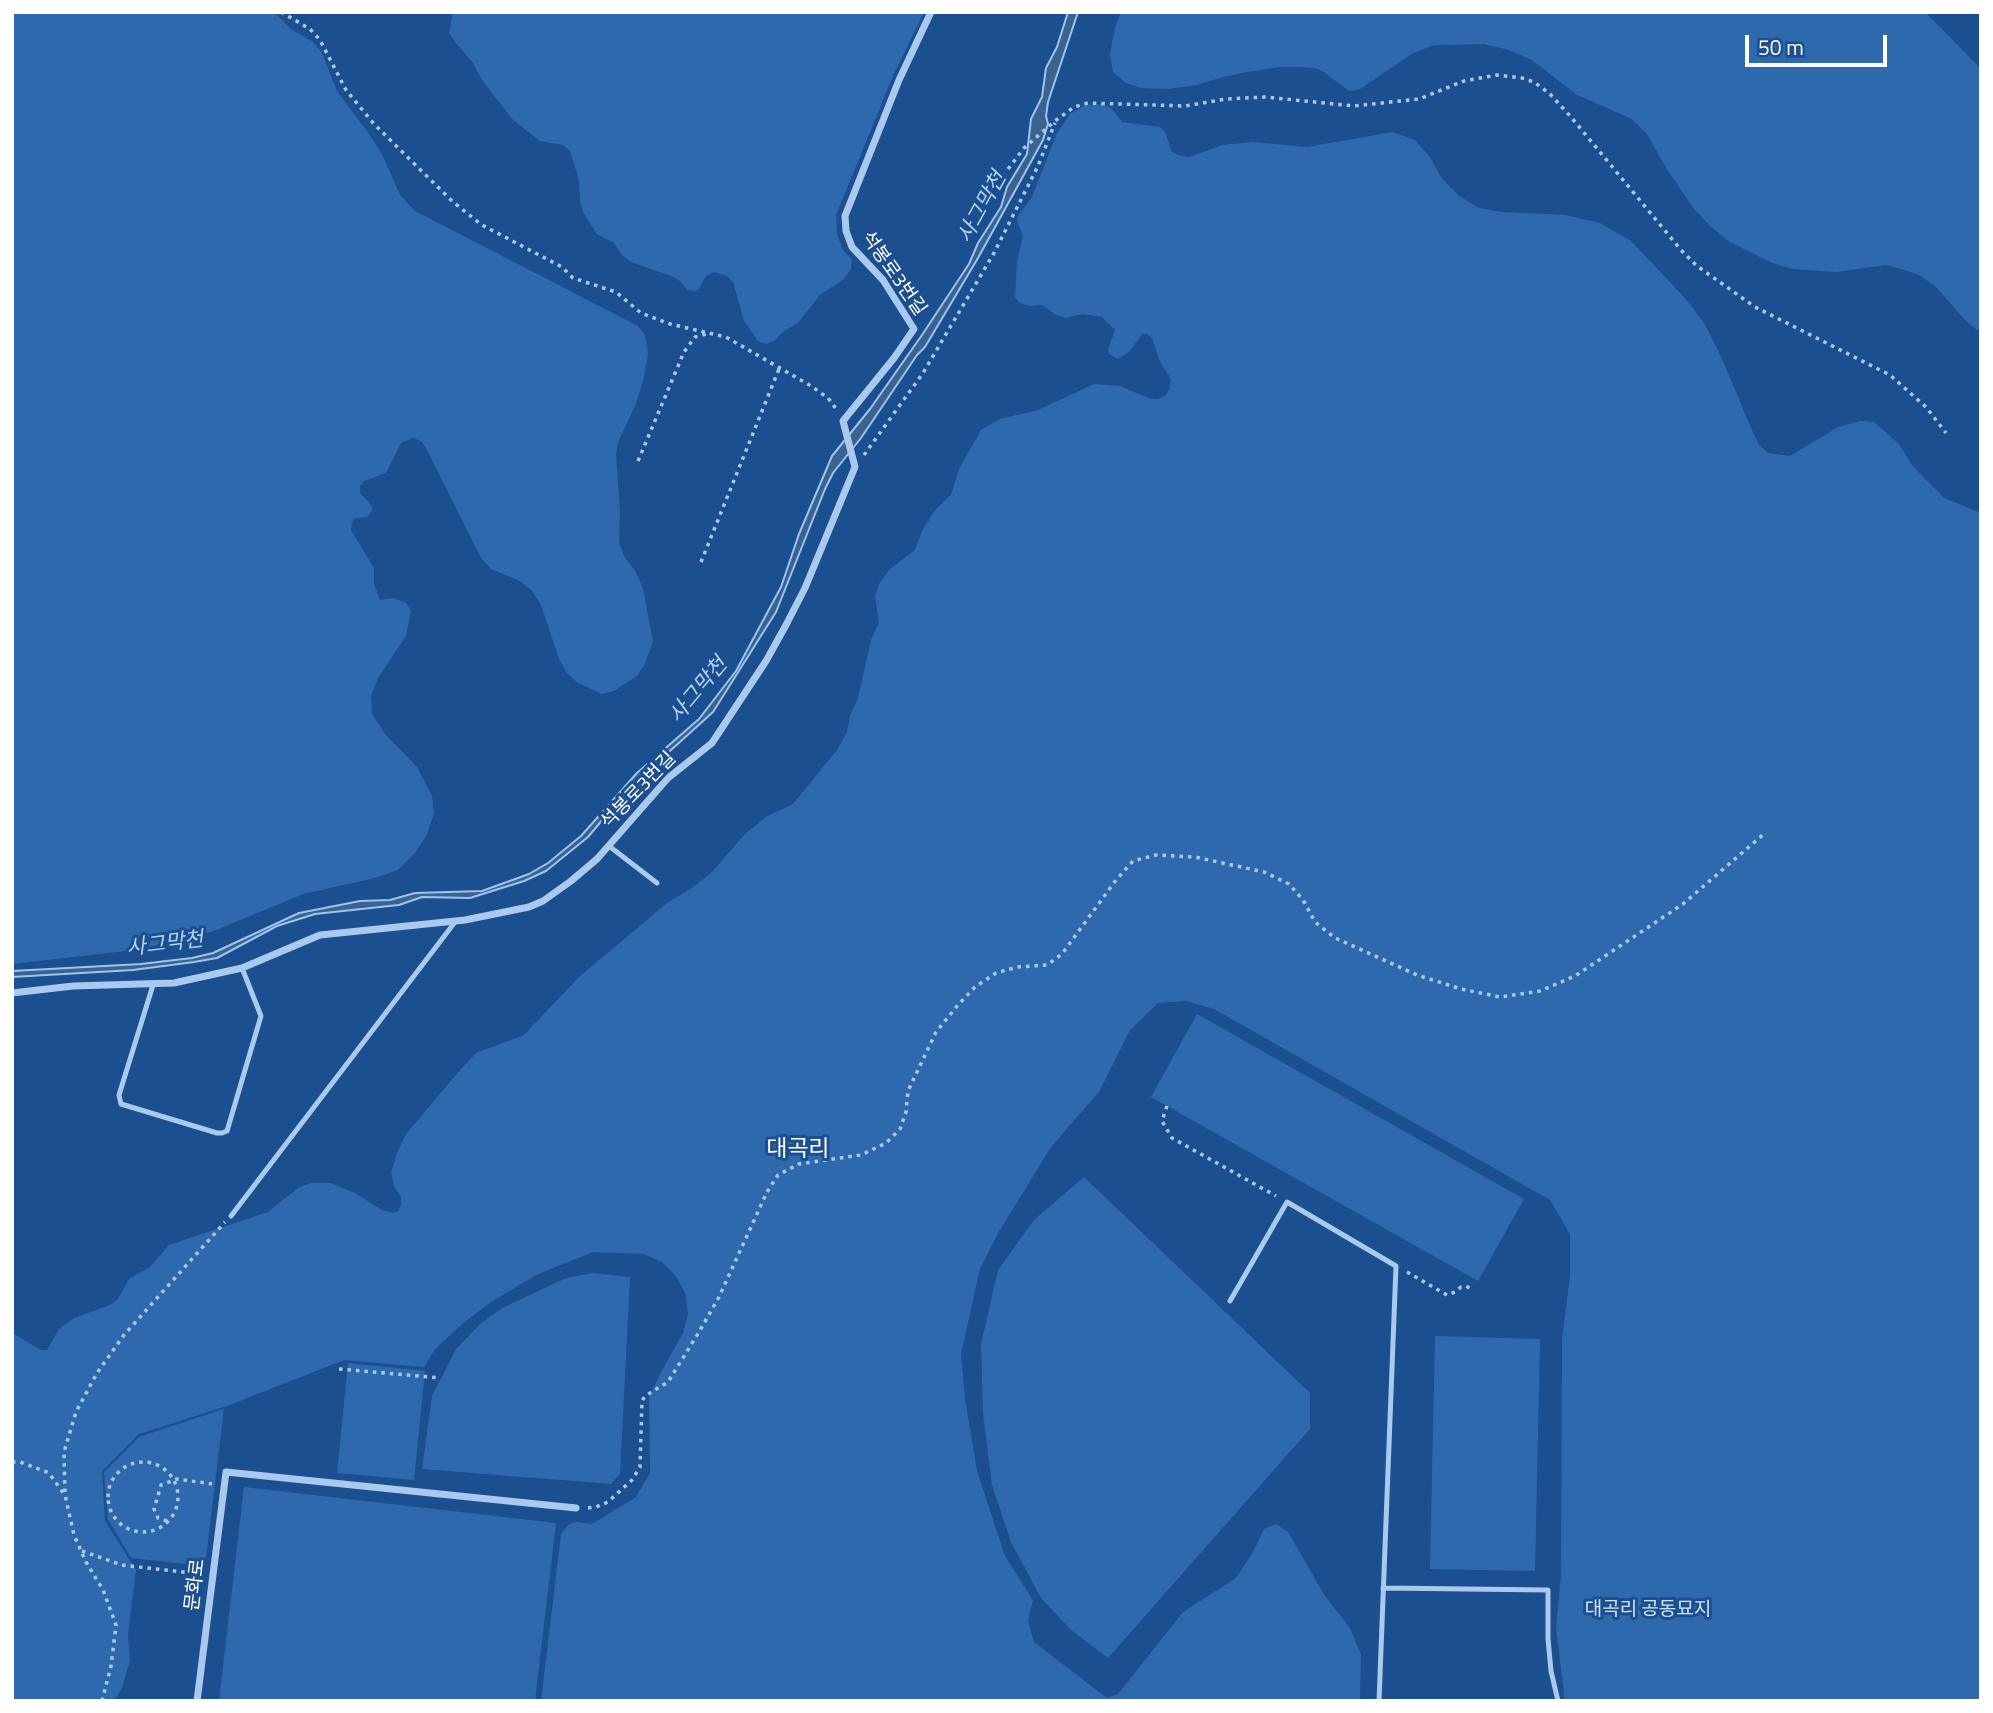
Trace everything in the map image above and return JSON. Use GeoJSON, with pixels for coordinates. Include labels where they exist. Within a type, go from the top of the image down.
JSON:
{"type":"FeatureCollection","features":[{"type":"Feature","properties":{"kind":"street","name":"석봉로3번길"},"geometry":{"type":"LineString","coordinates":[[843,421],[914,329],[883,280],[852,247],[846,231],[845,216],[899,80],[931,12]]}},
{"type":"Feature","properties":{"kind":"street"},"geometry":{"type":"LineString","coordinates":[[843,421],[855,467]]}},
{"type":"Feature","properties":{"kind":"street","name":"석봉로3번길"},"geometry":{"type":"LineString","coordinates":[[12,993],[73,986],[174,983],[242,968],[320,936],[455,922],[515,911],[543,901],[572,881],[609,846],[668,778],[712,743],[766,661],[804,588],[855,467]]}},
{"type":"Feature","properties":{"kind":"street","name":"문화로"},"geometry":{"type":"LineString","coordinates":[[197,1701],[226,1472],[576,1508]]}},
{"type":"Feature","properties":{"kind":"lane","name":"석봉로3번길"},"geometry":{"type":"LineString","coordinates":[[609,846],[657,883]]}},
{"type":"Feature","properties":{"kind":"lane"},"geometry":{"type":"LineString","coordinates":[[231,1216],[455,922]]}},
{"type":"Feature","properties":{"kind":"lane"},"geometry":{"type":"LineString","coordinates":[[153,985],[119,1095],[121,1104],[222,1133],[226,1131],[261,1017],[242,968]]}},
{"type":"Feature","properties":{"kind":"lane"},"geometry":{"type":"LineString","coordinates":[[1230,1301],[1287,1202],[1396,1266],[1379,1701]]}},
{"type":"Feature","properties":{"kind":"lane"},"geometry":{"type":"LineString","coordinates":[[1383,1588],[1548,1590],[1551,1671],[1559,1701]]}},
{"type":"Feature","properties":{"kind":"path"},"geometry":{"type":"LineString","coordinates":[[281,12],[310,29],[320,40],[346,90],[374,124],[453,202],[482,225],[562,267],[573,278],[617,292],[641,313],[670,324],[726,337],[828,398],[843,421]]}},
{"type":"Feature","properties":{"kind":"path"},"geometry":{"type":"LineString","coordinates":[[1008,169],[1024,148],[1055,121],[1074,107],[1088,103],[1185,106],[1255,97],[1354,106],[1419,99],[1464,81],[1497,75],[1522,78],[1534,82],[1550,94],[1572,117],[1697,266],[1773,317],[1890,375],[1926,407],[1946,433]]}},
{"type":"Feature","properties":{"kind":"path"},"geometry":{"type":"LineString","coordinates":[[855,467],[923,373],[960,312],[1020,202],[1049,141],[1055,121]]}},
{"type":"Feature","properties":{"kind":"path"},"geometry":{"type":"LineString","coordinates":[[638,461],[684,352],[695,337],[712,332]]}},
{"type":"Feature","properties":{"kind":"path"},"geometry":{"type":"LineString","coordinates":[[701,562],[779,369]]}},
{"type":"Feature","properties":{"kind":"path"},"geometry":{"type":"LineString","coordinates":[[576,1508],[596,1507],[608,1502],[632,1480],[640,1466],[642,1401],[645,1396],[668,1382],[699,1332],[719,1297],[767,1192],[778,1175],[799,1164],[861,1155],[886,1143],[900,1129],[906,1112],[908,1091],[936,1032],[958,1005],[975,987],[996,973],[1017,967],[1047,965],[1062,954],[1133,861],[1156,855],[1195,856],[1264,872],[1289,884],[1303,900],[1315,922],[1335,938],[1417,975],[1461,989],[1500,997],[1540,991],[1575,976],[1683,904],[1765,834]]}},
{"type":"Feature","properties":{"kind":"path"},"geometry":{"type":"LineString","coordinates":[[1167,1106],[1162,1121],[1172,1138],[1287,1202]]}},
{"type":"Feature","properties":{"kind":"path"},"geometry":{"type":"LineString","coordinates":[[102,1701],[111,1666],[116,1625],[103,1590],[74,1535],[65,1495],[64,1452],[76,1412],[97,1373],[151,1302],[231,1216]]}},
{"type":"Feature","properties":{"kind":"path"},"geometry":{"type":"LineString","coordinates":[[1396,1266],[1447,1295],[1466,1286],[1473,1290]]}},
{"type":"Feature","properties":{"kind":"path"},"geometry":{"type":"LineString","coordinates":[[339,1369],[440,1378]]}},
{"type":"Feature","properties":{"kind":"path"},"geometry":{"type":"LineString","coordinates":[[12,1461],[49,1473],[65,1495]]}},
{"type":"Feature","properties":{"kind":"path"},"geometry":{"type":"LineString","coordinates":[[145,1462],[166,1471],[173,1480],[177,1503],[168,1522],[147,1532],[125,1527],[116,1519],[108,1498],[115,1476],[123,1468],[145,1462]]}},
{"type":"Feature","properties":{"kind":"path"},"geometry":{"type":"LineString","coordinates":[[168,1522],[156,1515],[155,1503],[162,1485],[173,1480],[225,1485]]}},
{"type":"Feature","properties":{"kind":"path"},"geometry":{"type":"LineString","coordinates":[[81,1551],[122,1565],[213,1576]]}},
{"type":"Feature","properties":{"kind":"green space"},"geometry":{"type":"Polygon","coordinates":[[[12,12],[274,12],[292,30],[312,41],[321,51],[337,91],[382,154],[400,195],[415,211],[638,326],[645,335],[648,354],[636,404],[618,442],[616,454],[619,543],[643,589],[653,641],[645,664],[637,676],[614,691],[602,694],[578,683],[567,673],[559,659],[541,605],[532,591],[520,581],[491,569],[481,558],[426,448],[421,441],[413,438],[401,443],[386,473],[364,481],[360,486],[360,493],[372,506],[372,511],[367,517],[353,519],[351,530],[374,568],[374,584],[380,600],[399,600],[406,603],[411,611],[406,636],[378,678],[371,696],[372,714],[385,734],[417,767],[432,796],[434,814],[426,836],[415,853],[398,870],[375,878],[303,894],[214,931],[143,949],[12,964],[12,12]]]}},
{"type":"Feature","properties":{"kind":"green space"},"geometry":{"type":"Polygon","coordinates":[[[453,12],[924,12],[893,76],[836,215],[837,234],[843,250],[852,260],[851,269],[844,279],[820,295],[798,323],[766,344],[758,341],[744,321],[733,282],[727,276],[714,272],[705,277],[699,289],[687,290],[680,281],[671,276],[631,262],[614,243],[597,234],[583,212],[579,180],[570,151],[563,145],[540,141],[512,119],[482,80],[473,63],[449,33],[453,12]]]}},
{"type":"Feature","properties":{"kind":"green space"},"geometry":{"type":"Polygon","coordinates":[[[1121,12],[1925,12],[1981,69],[1981,333],[1966,321],[1936,287],[1921,276],[1905,270],[1886,265],[1836,272],[1793,269],[1772,263],[1730,242],[1694,209],[1647,134],[1632,119],[1577,95],[1532,60],[1509,50],[1484,44],[1434,45],[1413,53],[1360,89],[1349,91],[1324,72],[1300,67],[1247,72],[1197,85],[1168,89],[1141,88],[1126,83],[1113,72],[1110,54],[1121,12]]]}},
{"type":"Feature","properties":{"kind":"green space","name":"대곡리 공동묘지"},"geometry":{"type":"Polygon","coordinates":[[[1103,104],[1112,109],[1122,122],[1160,127],[1165,132],[1172,152],[1190,157],[1222,145],[1252,142],[1307,147],[1393,132],[1415,140],[1429,156],[1441,177],[1458,195],[1479,208],[1502,212],[1566,215],[1600,223],[1631,241],[1684,297],[1704,323],[1759,445],[1768,453],[1790,456],[1838,427],[1860,421],[1874,422],[1899,444],[1911,464],[1944,498],[1981,513],[1981,1701],[1565,1701],[1556,1628],[1561,1576],[1562,1339],[1570,1276],[1570,1234],[1550,1200],[1214,1009],[1186,1001],[1158,1003],[1130,1030],[1099,1092],[1051,1147],[997,1235],[980,1269],[961,1354],[965,1399],[977,1471],[1005,1556],[1033,1600],[1028,1621],[1034,1642],[1107,1698],[1118,1694],[1183,1612],[1236,1578],[1264,1529],[1276,1524],[1288,1532],[1325,1596],[1350,1628],[1361,1655],[1360,1701],[541,1701],[561,1534],[569,1524],[592,1524],[636,1497],[650,1473],[649,1398],[683,1333],[688,1314],[686,1295],[676,1276],[662,1262],[644,1254],[593,1252],[538,1274],[491,1302],[435,1349],[424,1367],[344,1360],[227,1406],[139,1434],[102,1471],[105,1521],[136,1570],[128,1635],[130,1660],[122,1688],[114,1701],[12,1701],[12,1333],[41,1350],[47,1350],[59,1329],[74,1318],[117,1300],[130,1278],[150,1267],[169,1245],[268,1212],[298,1188],[311,1183],[330,1183],[353,1192],[382,1210],[393,1213],[398,1211],[401,1197],[394,1186],[391,1172],[406,1134],[476,1053],[524,1035],[579,977],[667,903],[712,872],[745,834],[767,816],[792,805],[837,750],[847,732],[871,640],[879,623],[875,596],[879,584],[889,570],[915,550],[923,529],[937,508],[951,495],[959,469],[981,430],[1000,419],[1038,410],[1094,384],[1120,386],[1151,399],[1165,396],[1171,379],[1160,362],[1152,338],[1147,334],[1142,334],[1130,351],[1118,359],[1109,354],[1108,349],[1115,330],[1102,317],[1082,314],[1066,318],[1056,315],[1042,305],[1020,303],[1015,297],[1017,261],[1023,236],[1017,221],[1018,216],[1032,197],[1056,135],[1070,114],[1084,106],[1103,104]]]}},
{"type":"Feature","properties":{"kind":"green space"},"geometry":{"type":"Polygon","coordinates":[[[1197,1014],[1524,1199],[1478,1281],[1151,1097],[1197,1014]]]}},
{"type":"Feature","properties":{"kind":"green space"},"geometry":{"type":"Polygon","coordinates":[[[1084,1177],[1310,1393],[1310,1429],[1108,1658],[1071,1630],[1041,1598],[1011,1542],[992,1485],[983,1413],[981,1344],[998,1270],[1034,1220],[1084,1177]]]}},
{"type":"Feature","properties":{"kind":"green space"},"geometry":{"type":"Polygon","coordinates":[[[593,1273],[630,1277],[620,1474],[611,1484],[422,1469],[432,1396],[456,1349],[481,1323],[504,1307],[566,1278],[593,1273]]]}},
{"type":"Feature","properties":{"kind":"green space"},"geometry":{"type":"Polygon","coordinates":[[[1435,1336],[1540,1339],[1535,1571],[1430,1569],[1435,1336]]]}},
{"type":"Feature","properties":{"kind":"green space"},"geometry":{"type":"Polygon","coordinates":[[[348,1363],[425,1371],[414,1480],[337,1473],[348,1363]]]}},
{"type":"Feature","properties":{"kind":"green space"},"geometry":{"type":"Polygon","coordinates":[[[224,1409],[205,1566],[131,1558],[108,1519],[104,1472],[139,1437],[224,1409]]]}},
{"type":"Feature","properties":{"kind":"green space"},"geometry":{"type":"Polygon","coordinates":[[[244,1487],[556,1523],[535,1701],[219,1701],[244,1487]]]}},
{"type":"Feature","properties":{"kind":"shaded area"},"geometry":{"type":"Polygon","coordinates":[[[1068,12],[1078,12],[1048,102],[1048,124],[1043,140],[925,347],[833,473],[776,612],[713,712],[629,788],[588,837],[546,871],[470,898],[422,897],[399,905],[315,914],[277,926],[217,958],[194,962],[133,970],[12,977],[12,971],[141,964],[192,958],[213,953],[299,913],[360,901],[390,900],[415,893],[482,891],[529,874],[548,863],[581,836],[637,773],[699,719],[736,671],[781,587],[799,534],[832,456],[870,409],[922,335],[969,264],[978,243],[1001,207],[1007,187],[1027,154],[1031,119],[1042,97],[1046,68],[1057,47],[1068,12]]]}},
{"type":"Feature","properties":{"kind":"district","name":"대곡리"},"geometry":{"type":"Point","coordinates":[798,1150]}},
{"type":"Feature","properties":{"kind":"water label","name":"사그막천"},"geometry":{"type":"Point","coordinates":[983,208]}},
{"type":"Feature","properties":{"kind":"water label","name":"사그막천"},"geometry":{"type":"Point","coordinates":[699,691]}},
{"type":"Feature","properties":{"kind":"water label","name":"사그막천"},"geometry":{"type":"Point","coordinates":[165,945]}}]}
